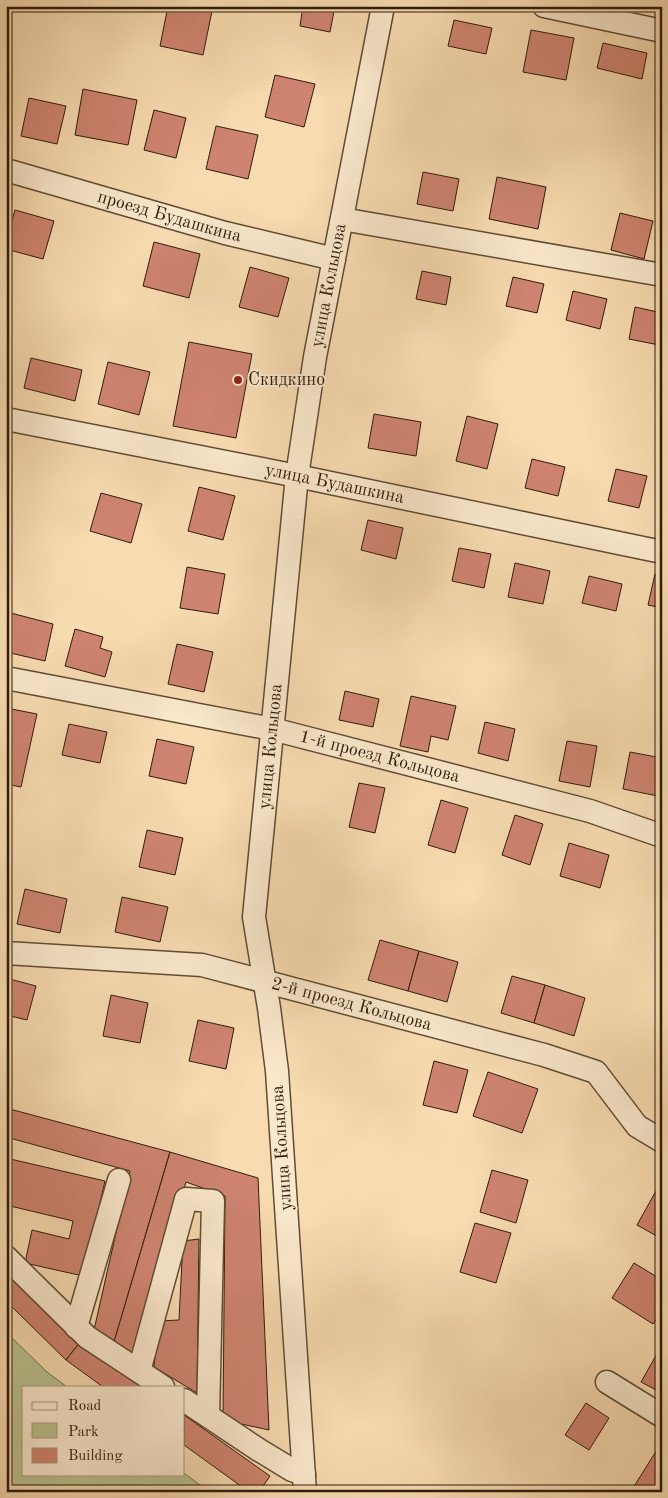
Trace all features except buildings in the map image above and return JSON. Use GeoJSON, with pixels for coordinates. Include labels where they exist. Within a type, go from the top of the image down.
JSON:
{"type":"FeatureCollection","features":[{"type":"Feature","properties":{"kind":"street","name":"улица Кольцова"},"geometry":{"type":"LineString","coordinates":[[304,1483],[277,1071],[254,918],[297,476],[315,357],[383,6]]}},
{"type":"Feature","properties":{"kind":"street"},"geometry":{"type":"LineString","coordinates":[[544,6],[662,31]]}},
{"type":"Feature","properties":{"kind":"street","name":"проезд Будашкина"},"geometry":{"type":"LineString","coordinates":[[6,170],[225,233],[334,259]]}},
{"type":"Feature","properties":{"kind":"street"},"geometry":{"type":"LineString","coordinates":[[342,219],[662,275]]}},
{"type":"Feature","properties":{"kind":"street","name":"улица Будашкина"},"geometry":{"type":"LineString","coordinates":[[6,418],[662,552]]}},
{"type":"Feature","properties":{"kind":"street","name":"1-й проезд Кольцова"},"geometry":{"type":"LineString","coordinates":[[6,678],[272,729],[590,811],[662,836]]}},
{"type":"Feature","properties":{"kind":"street","name":"2-й проезд Кольцова"},"geometry":{"type":"LineString","coordinates":[[6,953],[202,965],[544,1055],[596,1072],[637,1126],[662,1140]]}},
{"type":"Feature","properties":{"kind":"street"},"geometry":{"type":"LineString","coordinates":[[76,1327],[119,1180]]}},
{"type":"Feature","properties":{"kind":"street"},"geometry":{"type":"LineString","coordinates":[[140,1371],[186,1199],[213,1201],[208,1416]]}},
{"type":"Feature","properties":{"kind":"street"},"geometry":{"type":"LineString","coordinates":[[6,1257],[87,1337],[162,1386]]}},
{"type":"Feature","properties":{"kind":"street"},"geometry":{"type":"LineString","coordinates":[[608,1382],[662,1416]]}},
{"type":"Feature","properties":{"kind":"street"},"geometry":{"type":"LineString","coordinates":[[185,1401],[292,1470],[304,1483]]}},
{"type":"Feature","properties":{"kind":"green space"},"geometry":{"type":"Polygon","coordinates":[[[6,1332],[47,1372],[66,1386],[22,1386],[22,1476],[185,1476],[185,1474],[209,1492],[13,1492],[6,1485],[6,1332]]]}},
{"type":"Feature","properties":{"kind":"place","name":"Скидкино"},"geometry":{"type":"Point","coordinates":[238,380]}}]}
